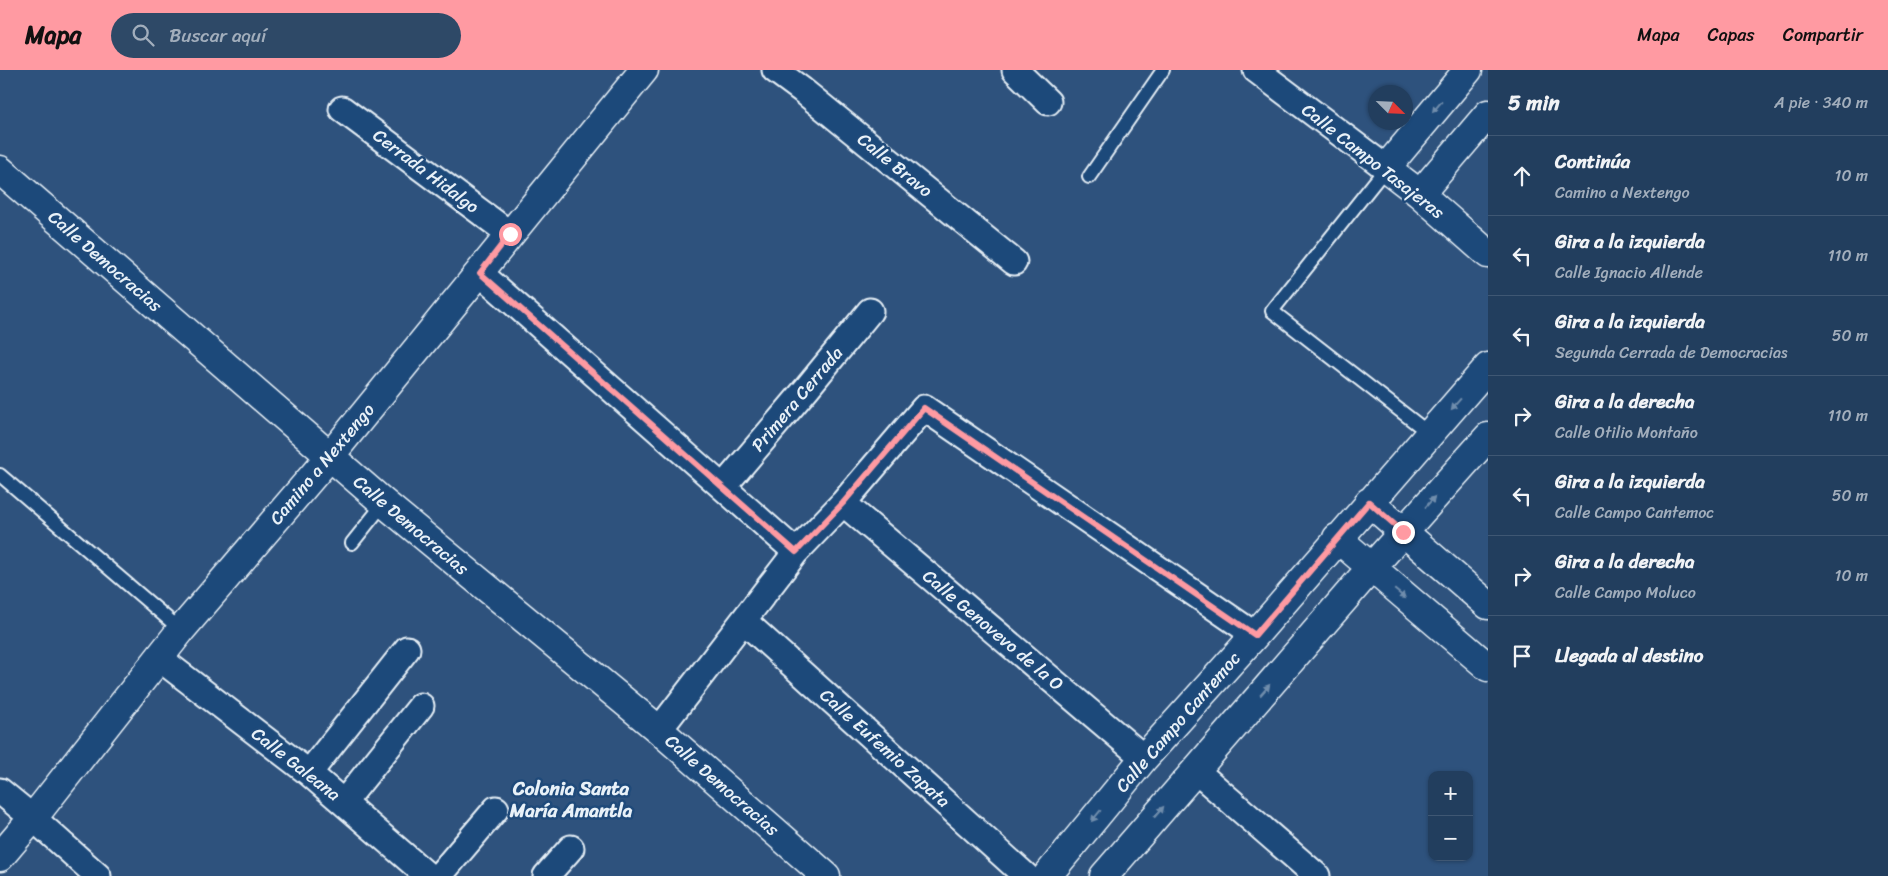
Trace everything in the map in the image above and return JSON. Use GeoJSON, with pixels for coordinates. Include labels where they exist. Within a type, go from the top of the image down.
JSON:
{"type":"FeatureCollection","features":[{"type":"Feature","properties":{"kind":"street","name":"Camino a Nextengo"},"geometry":{"type":"LineString","coordinates":[[0,857],[181,630],[330,456],[644,70]]}},
{"type":"Feature","properties":{"kind":"street","name":"Calle Bravo"},"geometry":{"type":"LineString","coordinates":[[774,70],[802,90],[1014,262]]}},
{"type":"Feature","properties":{"kind":"street"},"geometry":{"type":"LineString","coordinates":[[1015,70],[1048,102]]}},
{"type":"Feature","properties":{"kind":"street","name":"Calle Campo Tasajeras"},"geometry":{"type":"LineString","coordinates":[[1256,70],[1420,194],[1488,254]]}},
{"type":"Feature","properties":{"kind":"street"},"geometry":{"type":"LineString","coordinates":[[1386,168],[1468,70]]}},
{"type":"Feature","properties":{"kind":"street","name":"Cerrada Hidalgo"},"geometry":{"type":"LineString","coordinates":[[342,109],[510,234]]}},
{"type":"Feature","properties":{"kind":"street"},"geometry":{"type":"LineString","coordinates":[[1420,194],[1488,114]]}},
{"type":"Feature","properties":{"kind":"street","name":"Calle Democracias"},"geometry":{"type":"LineString","coordinates":[[0,170],[384,503],[659,730],[826,876]]}},
{"type":"Feature","properties":{"kind":"street"},"geometry":{"type":"LineString","coordinates":[[480,273],[796,552]]}},
{"type":"Feature","properties":{"kind":"street","name":"Primera Cerrada"},"geometry":{"type":"LineString","coordinates":[[723,487],[870,311]]}},
{"type":"Feature","properties":{"kind":"street","name":"Calle Campo Cantemoc"},"geometry":{"type":"LineString","coordinates":[[1047,876],[1144,758],[1255,635],[1488,367]]}},
{"type":"Feature","properties":{"kind":"street"},"geometry":{"type":"LineString","coordinates":[[659,730],[796,552],[843,503],[924,408],[1255,635]]}},
{"type":"Feature","properties":{"kind":"street"},"geometry":{"type":"LineString","coordinates":[[1104,876],[1488,436]]}},
{"type":"Feature","properties":{"kind":"street"},"geometry":{"type":"LineString","coordinates":[[1369,502],[1488,605]]}},
{"type":"Feature","properties":{"kind":"street","name":"Calle Genovevo de la O"},"geometry":{"type":"LineString","coordinates":[[843,503],[1144,758]]}},
{"type":"Feature","properties":{"kind":"street"},"geometry":{"type":"LineString","coordinates":[[1338,538],[1488,667]]}},
{"type":"Feature","properties":{"kind":"street","name":"Calle Eufemio Zapata"},"geometry":{"type":"LineString","coordinates":[[744,621],[1026,876]]}},
{"type":"Feature","properties":{"kind":"street"},"geometry":{"type":"LineString","coordinates":[[309,773],[407,649]]}},
{"type":"Feature","properties":{"kind":"street","name":"Calle Galeana"},"geometry":{"type":"LineString","coordinates":[[159,658],[309,773],[428,876]]}},
{"type":"Feature","properties":{"kind":"street"},"geometry":{"type":"LineString","coordinates":[[344,802],[422,706]]}},
{"type":"Feature","properties":{"kind":"street"},"geometry":{"type":"LineString","coordinates":[[1195,770],[1317,876]]}},
{"type":"Feature","properties":{"kind":"street"},"geometry":{"type":"LineString","coordinates":[[0,791],[98,876]]}},
{"type":"Feature","properties":{"kind":"street"},"geometry":{"type":"LineString","coordinates":[[439,876],[496,809]]}},
{"type":"Feature","properties":{"kind":"street"},"geometry":{"type":"LineString","coordinates":[[546,876],[571,848]]}},
{"type":"Feature","properties":{"kind":"lane"},"geometry":{"type":"LineString","coordinates":[[1089,176],[1163,70]]}},
{"type":"Feature","properties":{"kind":"lane"},"geometry":{"type":"LineString","coordinates":[[1386,168],[1272,311],[1430,434]]}},
{"type":"Feature","properties":{"kind":"lane"},"geometry":{"type":"LineString","coordinates":[[0,475],[181,630]]}},
{"type":"Feature","properties":{"kind":"lane"},"geometry":{"type":"LineString","coordinates":[[352,543],[384,503]]}},
{"type":"Feature","properties":{"kind":"district","name":"Colonia Santa María Amantla"},"geometry":{"type":"Point","coordinates":[571,799]}},
{"type":"Feature","properties":{"kind":"route"},"geometry":{"type":"LineString","coordinates":[[510,234],[480,273],[796,552],[843,503],[924,408],[1255,635],[1369,502],[1403,532]]}}]}
